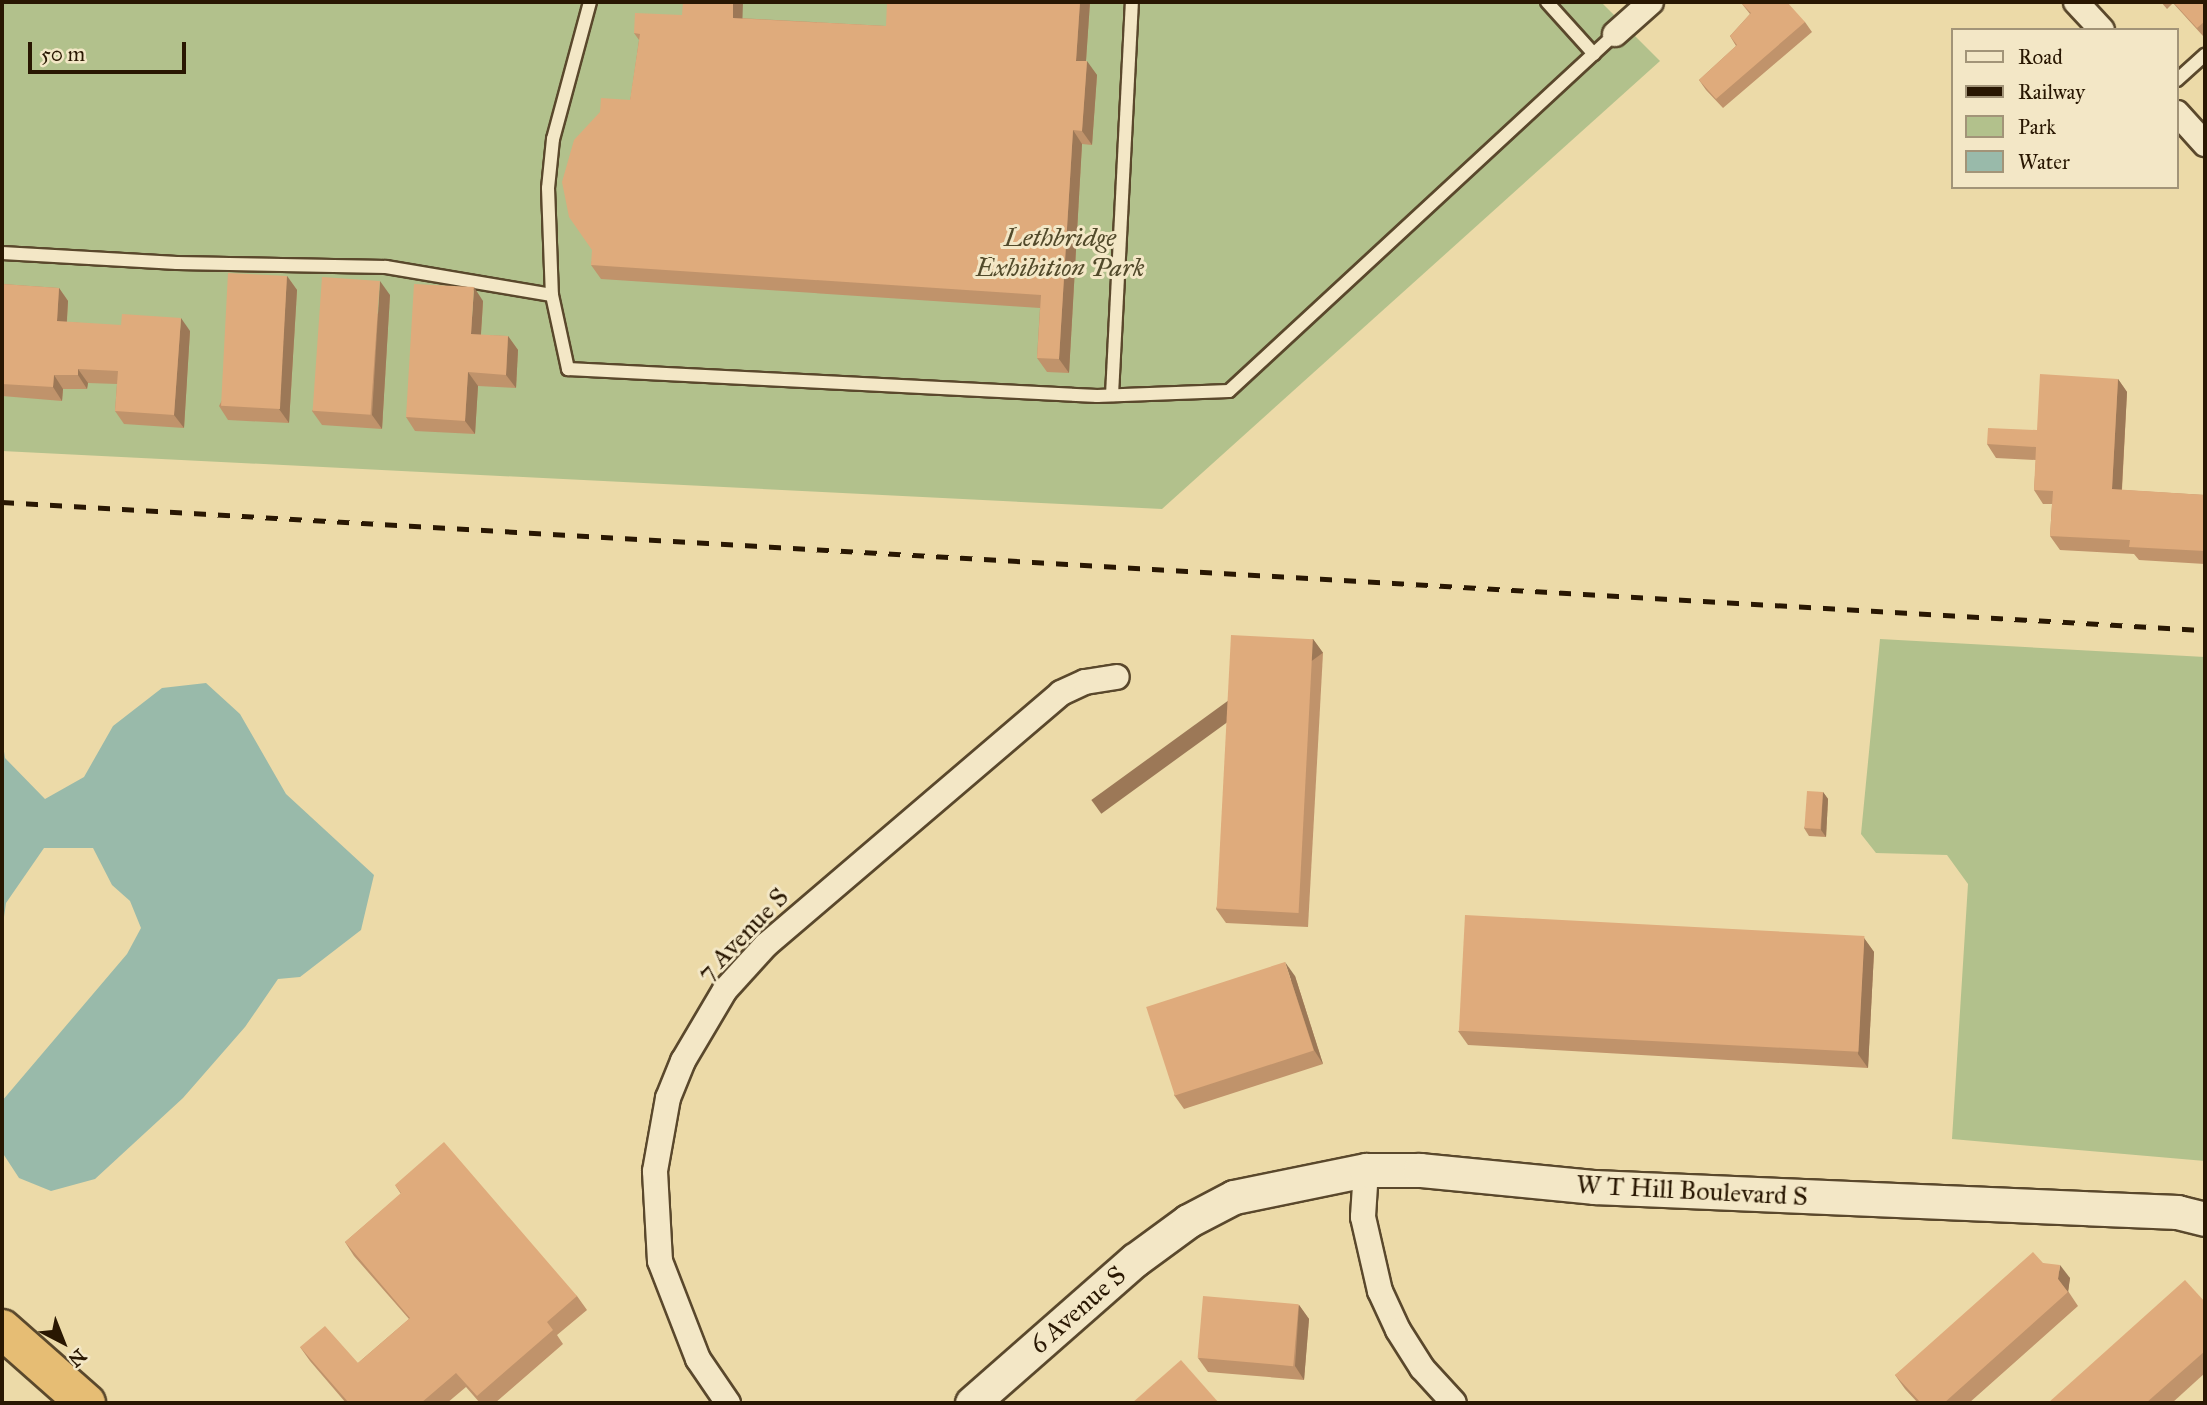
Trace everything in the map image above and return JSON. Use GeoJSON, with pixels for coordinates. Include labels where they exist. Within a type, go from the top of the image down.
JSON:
{"type":"FeatureCollection","features":[{"type":"Feature","properties":{"kind":"highway"},"geometry":{"type":"LineString","coordinates":[[2,1329],[86,1403]]}},
{"type":"Feature","properties":{"kind":"street"},"geometry":{"type":"LineString","coordinates":[[1615,34],[1651,2]]}},
{"type":"Feature","properties":{"kind":"street"},"geometry":{"type":"LineString","coordinates":[[2076,2],[2100,28]]}},
{"type":"Feature","properties":{"kind":"street"},"geometry":{"type":"LineString","coordinates":[[2179,115],[2205,144]]}},
{"type":"Feature","properties":{"kind":"street","name":"7 Avenue S"},"geometry":{"type":"LineString","coordinates":[[728,1403],[698,1360],[660,1261],[655,1171],[668,1098],[682,1061],[725,990],[766,945],[1061,693],[1085,682],[1117,677]]}},
{"type":"Feature","properties":{"kind":"street"},"geometry":{"type":"LineString","coordinates":[[1366,1170],[1363,1217],[1380,1291],[1398,1330],[1422,1368],[1454,1403]]}},
{"type":"Feature","properties":{"kind":"street","name":"W T Hill Boulevard S"},"geometry":{"type":"LineString","coordinates":[[1188,1222],[1234,1197],[1366,1170],[1420,1170],[1594,1187],[2177,1212],[2205,1219]]}},
{"type":"Feature","properties":{"kind":"street","name":"6 Avenue S"},"geometry":{"type":"LineString","coordinates":[[972,1403],[1135,1260],[1188,1222]]}},
{"type":"Feature","properties":{"kind":"lane"},"geometry":{"type":"LineString","coordinates":[[590,2],[553,138],[548,188],[552,295],[568,369],[1112,396],[1229,391],[1615,34]]}},
{"type":"Feature","properties":{"kind":"lane"},"geometry":{"type":"LineString","coordinates":[[1112,396],[1132,2]]}},
{"type":"Feature","properties":{"kind":"lane"},"geometry":{"type":"LineString","coordinates":[[1546,2],[1594,54]]}},
{"type":"Feature","properties":{"kind":"lane"},"geometry":{"type":"LineString","coordinates":[[2179,78],[2205,55]]}},
{"type":"Feature","properties":{"kind":"lane"},"geometry":{"type":"LineString","coordinates":[[2,253],[177,263],[386,267],[552,295]]}},
{"type":"Feature","properties":{"kind":"green space","name":"Lethbridge Exhibition Park"},"geometry":{"type":"Polygon","coordinates":[[[2,2],[1601,2],[1660,61],[1162,509],[2,451],[2,2]]]}},
{"type":"Feature","properties":{"kind":"green space"},"geometry":{"type":"Polygon","coordinates":[[[1880,639],[2205,657],[2205,1161],[1952,1139],[1968,884],[1947,855],[1876,853],[1861,834],[1880,639]]]}},
{"type":"Feature","properties":{"kind":"water"},"geometry":{"type":"Polygon","coordinates":[[[206,683],[240,714],[286,794],[374,875],[361,930],[300,977],[278,979],[245,1027],[183,1098],[95,1179],[51,1191],[19,1178],[2,1152],[2,1101],[127,954],[141,928],[130,901],[112,885],[93,848],[44,848],[6,903],[2,931],[2,738],[5,758],[45,799],[84,777],[113,726],[162,688],[206,683]]]}},
{"type":"Feature","properties":{"kind":"building"},"geometry":{"type":"Polygon","coordinates":[[[683,2],[733,2],[733,18],[886,26],[887,2],[1080,2],[1076,61],[1087,61],[1082,131],[1073,130],[1059,359],[1037,358],[1041,295],[591,265],[592,250],[569,217],[562,182],[574,140],[600,112],[601,98],[630,100],[640,34],[634,33],[635,13],[682,15],[683,2]]]}},
{"type":"Feature","properties":{"kind":"building"},"geometry":{"type":"Polygon","coordinates":[[[1787,2],[1805,22],[1716,99],[1699,80],[1737,45],[1730,36],[1751,13],[1742,4],[1787,2]]]}},
{"type":"Feature","properties":{"kind":"building"},"geometry":{"type":"Polygon","coordinates":[[[2173,2],[2205,2],[2205,21],[2197,28],[2173,2]]]}},
{"type":"Feature","properties":{"kind":"building"},"geometry":{"type":"Polygon","coordinates":[[[228,273],[287,276],[280,409],[221,406],[228,273]]]}},
{"type":"Feature","properties":{"kind":"building"},"geometry":{"type":"Polygon","coordinates":[[[322,277],[380,281],[371,415],[313,411],[322,277]]]}},
{"type":"Feature","properties":{"kind":"building"},"geometry":{"type":"Polygon","coordinates":[[[2,284],[59,288],[57,321],[121,325],[122,314],[181,318],[174,415],[115,411],[118,371],[78,369],[78,375],[54,375],[53,387],[2,384],[2,284]]]}},
{"type":"Feature","properties":{"kind":"building"},"geometry":{"type":"Polygon","coordinates":[[[414,284],[474,287],[471,334],[508,336],[506,375],[468,372],[465,421],[406,417],[414,284]]]}},
{"type":"Feature","properties":{"kind":"building"},"geometry":{"type":"Polygon","coordinates":[[[2040,374],[2118,379],[2112,489],[2205,495],[2205,551],[2129,547],[2130,540],[2050,536],[2053,491],[2034,490],[2036,447],[1987,444],[1988,428],[2037,430],[2040,374]]]}},
{"type":"Feature","properties":{"kind":"building"},"geometry":{"type":"Polygon","coordinates":[[[1231,635],[1313,639],[1299,913],[1217,909],[1231,635]]]}},
{"type":"Feature","properties":{"kind":"building"},"geometry":{"type":"Polygon","coordinates":[[[1807,791],[1823,792],[1820,829],[1804,828],[1807,791]]]}},
{"type":"Feature","properties":{"kind":"building"},"geometry":{"type":"Polygon","coordinates":[[[1465,915],[1864,936],[1858,1052],[1459,1031],[1465,915]]]}},
{"type":"Feature","properties":{"kind":"building"},"geometry":{"type":"Polygon","coordinates":[[[1285,962],[1314,1050],[1175,1096],[1146,1007],[1285,962]]]}},
{"type":"Feature","properties":{"kind":"building"},"geometry":{"type":"Polygon","coordinates":[[[444,1142],[577,1296],[547,1322],[553,1330],[477,1396],[456,1373],[421,1403],[349,1403],[300,1347],[325,1326],[358,1363],[410,1318],[345,1242],[401,1193],[395,1185],[444,1142]]]}},
{"type":"Feature","properties":{"kind":"building"},"geometry":{"type":"Polygon","coordinates":[[[2033,1252],[2043,1263],[2060,1265],[2058,1279],[2068,1292],[1944,1403],[1921,1403],[1895,1375],[2033,1252]]]}},
{"type":"Feature","properties":{"kind":"building"},"geometry":{"type":"Polygon","coordinates":[[[2185,1280],[2205,1302],[2205,1351],[2146,1403],[2048,1403],[2185,1280]]]}},
{"type":"Feature","properties":{"kind":"building"},"geometry":{"type":"Polygon","coordinates":[[[1203,1296],[1299,1304],[1293,1366],[1198,1358],[1203,1296]]]}},
{"type":"Feature","properties":{"kind":"building"},"geometry":{"type":"Polygon","coordinates":[[[1181,1360],[1219,1403],[1132,1403],[1181,1360]]]}},
{"type":"Feature","properties":{"kind":"railway"},"geometry":{"type":"LineString","coordinates":[[2,502],[2205,630]]}}]}
